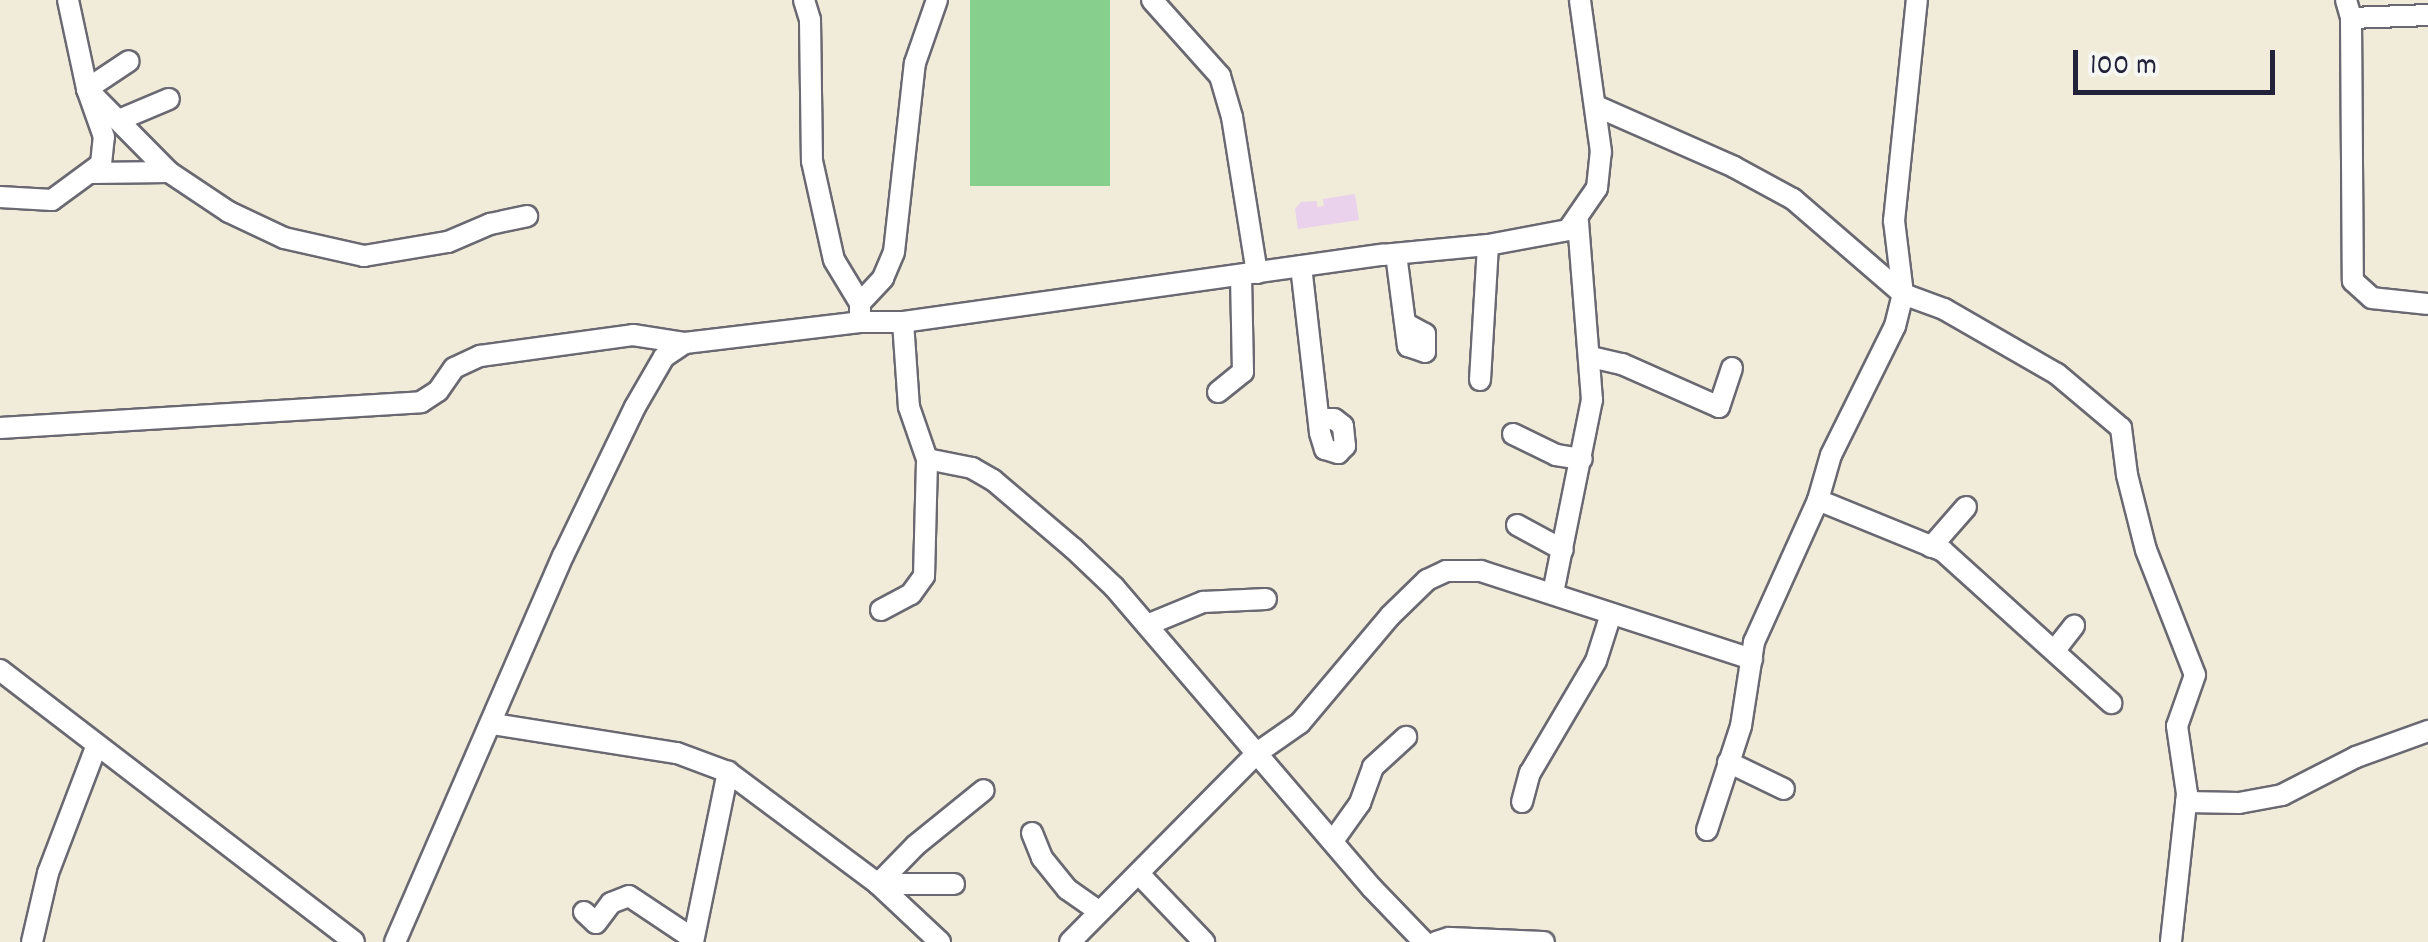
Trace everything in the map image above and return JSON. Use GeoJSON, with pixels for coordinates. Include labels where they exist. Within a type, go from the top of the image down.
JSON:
{"type":"FeatureCollection","features":[{"type":"Feature","properties":{"kind":"street"},"geometry":{"type":"LineString","coordinates":[[0,197],[52,200],[101,164],[104,137],[87,89],[68,0]]}},
{"type":"Feature","properties":{"kind":"street"},"geometry":{"type":"LineString","coordinates":[[804,0],[810,20],[812,161],[834,260],[860,312]]}},
{"type":"Feature","properties":{"kind":"street"},"geometry":{"type":"LineString","coordinates":[[860,312],[883,278],[894,252],[915,64],[937,0]]}},
{"type":"Feature","properties":{"kind":"street"},"geometry":{"type":"LineString","coordinates":[[1152,0],[1220,76],[1232,117],[1249,274],[1243,372],[1218,392]]}},
{"type":"Feature","properties":{"kind":"street"},"geometry":{"type":"LineString","coordinates":[[0,428],[420,402],[438,391],[454,368],[480,356],[634,335],[685,343],[860,312],[902,322],[1301,266],[1488,246],[1568,230],[1578,222],[1597,188],[1600,152],[1580,0]]}},
{"type":"Feature","properties":{"kind":"street"},"geometry":{"type":"LineString","coordinates":[[1707,830],[1746,704],[1754,642],[1818,500],[1831,455],[1874,373],[1903,294],[1895,210],[1918,0]]}},
{"type":"Feature","properties":{"kind":"street"},"geometry":{"type":"LineString","coordinates":[[2428,15],[2348,9],[2353,282],[2372,298],[2428,304]]}},
{"type":"Feature","properties":{"kind":"street"},"geometry":{"type":"LineString","coordinates":[[87,89],[129,61]]}},
{"type":"Feature","properties":{"kind":"street"},"geometry":{"type":"LineString","coordinates":[[87,89],[168,172],[229,212],[284,238],[364,256],[448,242],[490,224],[527,216]]}},
{"type":"Feature","properties":{"kind":"street"},"geometry":{"type":"LineString","coordinates":[[120,120],[169,100]]}},
{"type":"Feature","properties":{"kind":"street"},"geometry":{"type":"LineString","coordinates":[[1596,106],[1734,167],[1793,199],[1903,294],[1944,309],[2058,374],[2121,428],[2127,475],[2146,550],[2196,675],[2177,726],[2186,802],[2171,942]]}},
{"type":"Feature","properties":{"kind":"street"},"geometry":{"type":"LineString","coordinates":[[91,173],[168,172]]}},
{"type":"Feature","properties":{"kind":"street"},"geometry":{"type":"LineString","coordinates":[[1553,593],[1592,400],[1592,357],[1578,222]]}},
{"type":"Feature","properties":{"kind":"street"},"geometry":{"type":"LineString","coordinates":[[1480,380],[1488,246]]}},
{"type":"Feature","properties":{"kind":"street"},"geometry":{"type":"LineString","coordinates":[[1396,254],[1406,324]]}},
{"type":"Feature","properties":{"kind":"street"},"geometry":{"type":"LineString","coordinates":[[1301,266],[1320,419]]}},
{"type":"Feature","properties":{"kind":"street"},"geometry":{"type":"LineString","coordinates":[[881,610],[911,594],[924,576],[927,458],[909,407],[902,322]]}},
{"type":"Feature","properties":{"kind":"street"},"geometry":{"type":"LineString","coordinates":[[395,942],[563,556],[635,407],[664,357],[685,343]]}},
{"type":"Feature","properties":{"kind":"street"},"geometry":{"type":"LineString","coordinates":[[1592,357],[1622,364],[1720,407],[1732,368]]}},
{"type":"Feature","properties":{"kind":"street"},"geometry":{"type":"LineString","coordinates":[[1513,434],[1556,454],[1582,459]]}},
{"type":"Feature","properties":{"kind":"street"},"geometry":{"type":"LineString","coordinates":[[927,458],[972,468],[993,480],[1074,548],[1147,624],[1424,942]]}},
{"type":"Feature","properties":{"kind":"street"},"geometry":{"type":"LineString","coordinates":[[1818,500],[1931,547],[1975,576],[1991,597],[2111,703]]}},
{"type":"Feature","properties":{"kind":"street"},"geometry":{"type":"LineString","coordinates":[[1931,547],[1966,508]]}},
{"type":"Feature","properties":{"kind":"street"},"geometry":{"type":"LineString","coordinates":[[1517,525],[1563,550]]}},
{"type":"Feature","properties":{"kind":"street"},"geometry":{"type":"LineString","coordinates":[[1070,942],[1257,753],[1300,723],[1390,616],[1427,580],[1457,569],[1481,571],[1752,659]]}},
{"type":"Feature","properties":{"kind":"street"},"geometry":{"type":"LineString","coordinates":[[1147,624],[1202,602],[1266,599]]}},
{"type":"Feature","properties":{"kind":"street"},"geometry":{"type":"LineString","coordinates":[[1522,802],[1530,773],[1596,661],[1611,614]]}},
{"type":"Feature","properties":{"kind":"street"},"geometry":{"type":"LineString","coordinates":[[2055,650],[2074,626]]}},
{"type":"Feature","properties":{"kind":"street"},"geometry":{"type":"LineString","coordinates":[[0,670],[354,942]]}},
{"type":"Feature","properties":{"kind":"street"},"geometry":{"type":"LineString","coordinates":[[492,724],[677,753],[728,772],[878,884],[940,942]]}},
{"type":"Feature","properties":{"kind":"street"},"geometry":{"type":"LineString","coordinates":[[2186,802],[2239,802],[2282,795],[2356,758],[2428,731]]}},
{"type":"Feature","properties":{"kind":"street"},"geometry":{"type":"LineString","coordinates":[[1333,841],[1360,802],[1373,767],[1406,737]]}},
{"type":"Feature","properties":{"kind":"street"},"geometry":{"type":"LineString","coordinates":[[32,942],[48,873],[96,747]]}},
{"type":"Feature","properties":{"kind":"street"},"geometry":{"type":"LineString","coordinates":[[1728,762],[1784,789]]}},
{"type":"Feature","properties":{"kind":"street"},"geometry":{"type":"LineString","coordinates":[[584,912],[596,923],[611,903],[629,896],[692,940],[728,772]]}},
{"type":"Feature","properties":{"kind":"street"},"geometry":{"type":"LineString","coordinates":[[878,884],[938,825],[984,790]]}},
{"type":"Feature","properties":{"kind":"street"},"geometry":{"type":"LineString","coordinates":[[1032,833],[1042,858],[1067,889],[1099,911]]}},
{"type":"Feature","properties":{"kind":"street"},"geometry":{"type":"LineString","coordinates":[[1140,875],[1204,942]]}},
{"type":"Feature","properties":{"kind":"street"},"geometry":{"type":"LineString","coordinates":[[878,884],[954,884]]}},
{"type":"Feature","properties":{"kind":"street"},"geometry":{"type":"LineString","coordinates":[[1436,942],[1449,938],[1544,942]]}},
{"type":"Feature","properties":{"kind":"shaded area"},"geometry":{"type":"Polygon","coordinates":[[[1355,194],[1359,220],[1298,229],[1295,209],[1301,202],[1317,201],[1317,207],[1324,206],[1323,199],[1355,194]]]}},
{"type":"Feature","properties":{"kind":"green space"},"geometry":{"type":"Polygon","coordinates":[[[970,0],[1110,0],[1110,186],[970,186],[970,0]]]}}]}
